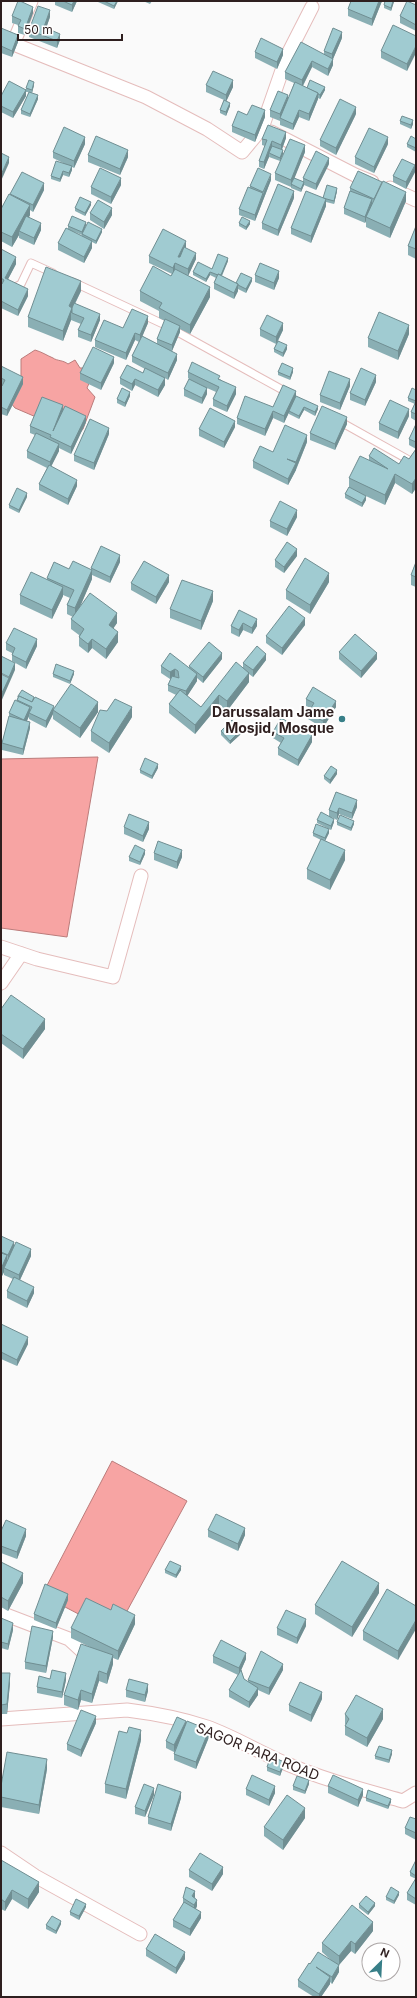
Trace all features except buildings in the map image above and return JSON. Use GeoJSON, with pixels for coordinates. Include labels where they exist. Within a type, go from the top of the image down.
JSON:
{"type":"FeatureCollection","features":[{"type":"Feature","properties":{"kind":"street"},"geometry":{"type":"LineString","coordinates":[[31,1],[7,42],[146,97],[207,129],[242,152],[262,128],[287,56],[312,7]]}},
{"type":"Feature","properties":{"kind":"street"},"geometry":{"type":"LineString","coordinates":[[262,128],[355,175],[407,194],[416,200]]}},
{"type":"Feature","properties":{"kind":"street"},"geometry":{"type":"LineString","coordinates":[[1,947],[37,959],[113,977],[141,876]]}},
{"type":"Feature","properties":{"kind":"street"},"geometry":{"type":"LineString","coordinates":[[1,982],[21,954]]}},
{"type":"Feature","properties":{"kind":"street"},"geometry":{"type":"LineString","coordinates":[[1,1613],[69,1639],[81,1650]]}},
{"type":"Feature","properties":{"kind":"street","name":"SAGOR PARA ROAD"},"geometry":{"type":"LineString","coordinates":[[1,1719],[127,1710],[146,1713],[206,1727],[247,1744],[286,1764],[332,1780],[403,1801],[416,1793]]}},
{"type":"Feature","properties":{"kind":"street"},"geometry":{"type":"LineString","coordinates":[[1,1854],[35,1876],[140,1934]]}},
{"type":"Feature","properties":{"kind":"lane"},"geometry":{"type":"LineString","coordinates":[[1,283],[12,289],[21,284],[31,263],[163,324],[300,400]]}},
{"type":"Feature","properties":{"kind":"lane"},"geometry":{"type":"LineString","coordinates":[[334,418],[416,464]]}},
{"type":"Feature","properties":{"kind":"shaded area"},"geometry":{"type":"Polygon","coordinates":[[[35,350],[68,364],[75,360],[80,368],[90,368],[90,381],[87,388],[95,397],[83,429],[78,435],[15,408],[10,402],[21,381],[21,359],[35,350]]]}},
{"type":"Feature","properties":{"kind":"shaded area"},"geometry":{"type":"Polygon","coordinates":[[[98,757],[67,937],[1,928],[1,759],[98,757]]]}},
{"type":"Feature","properties":{"kind":"shaded area"},"geometry":{"type":"Polygon","coordinates":[[[112,1461],[187,1501],[115,1633],[42,1595],[112,1461]]]}},
{"type":"Feature","properties":{"kind":"place","name":"Darussalam Jame Mosjid, Mosque"},"geometry":{"type":"Point","coordinates":[342,719]}}]}
